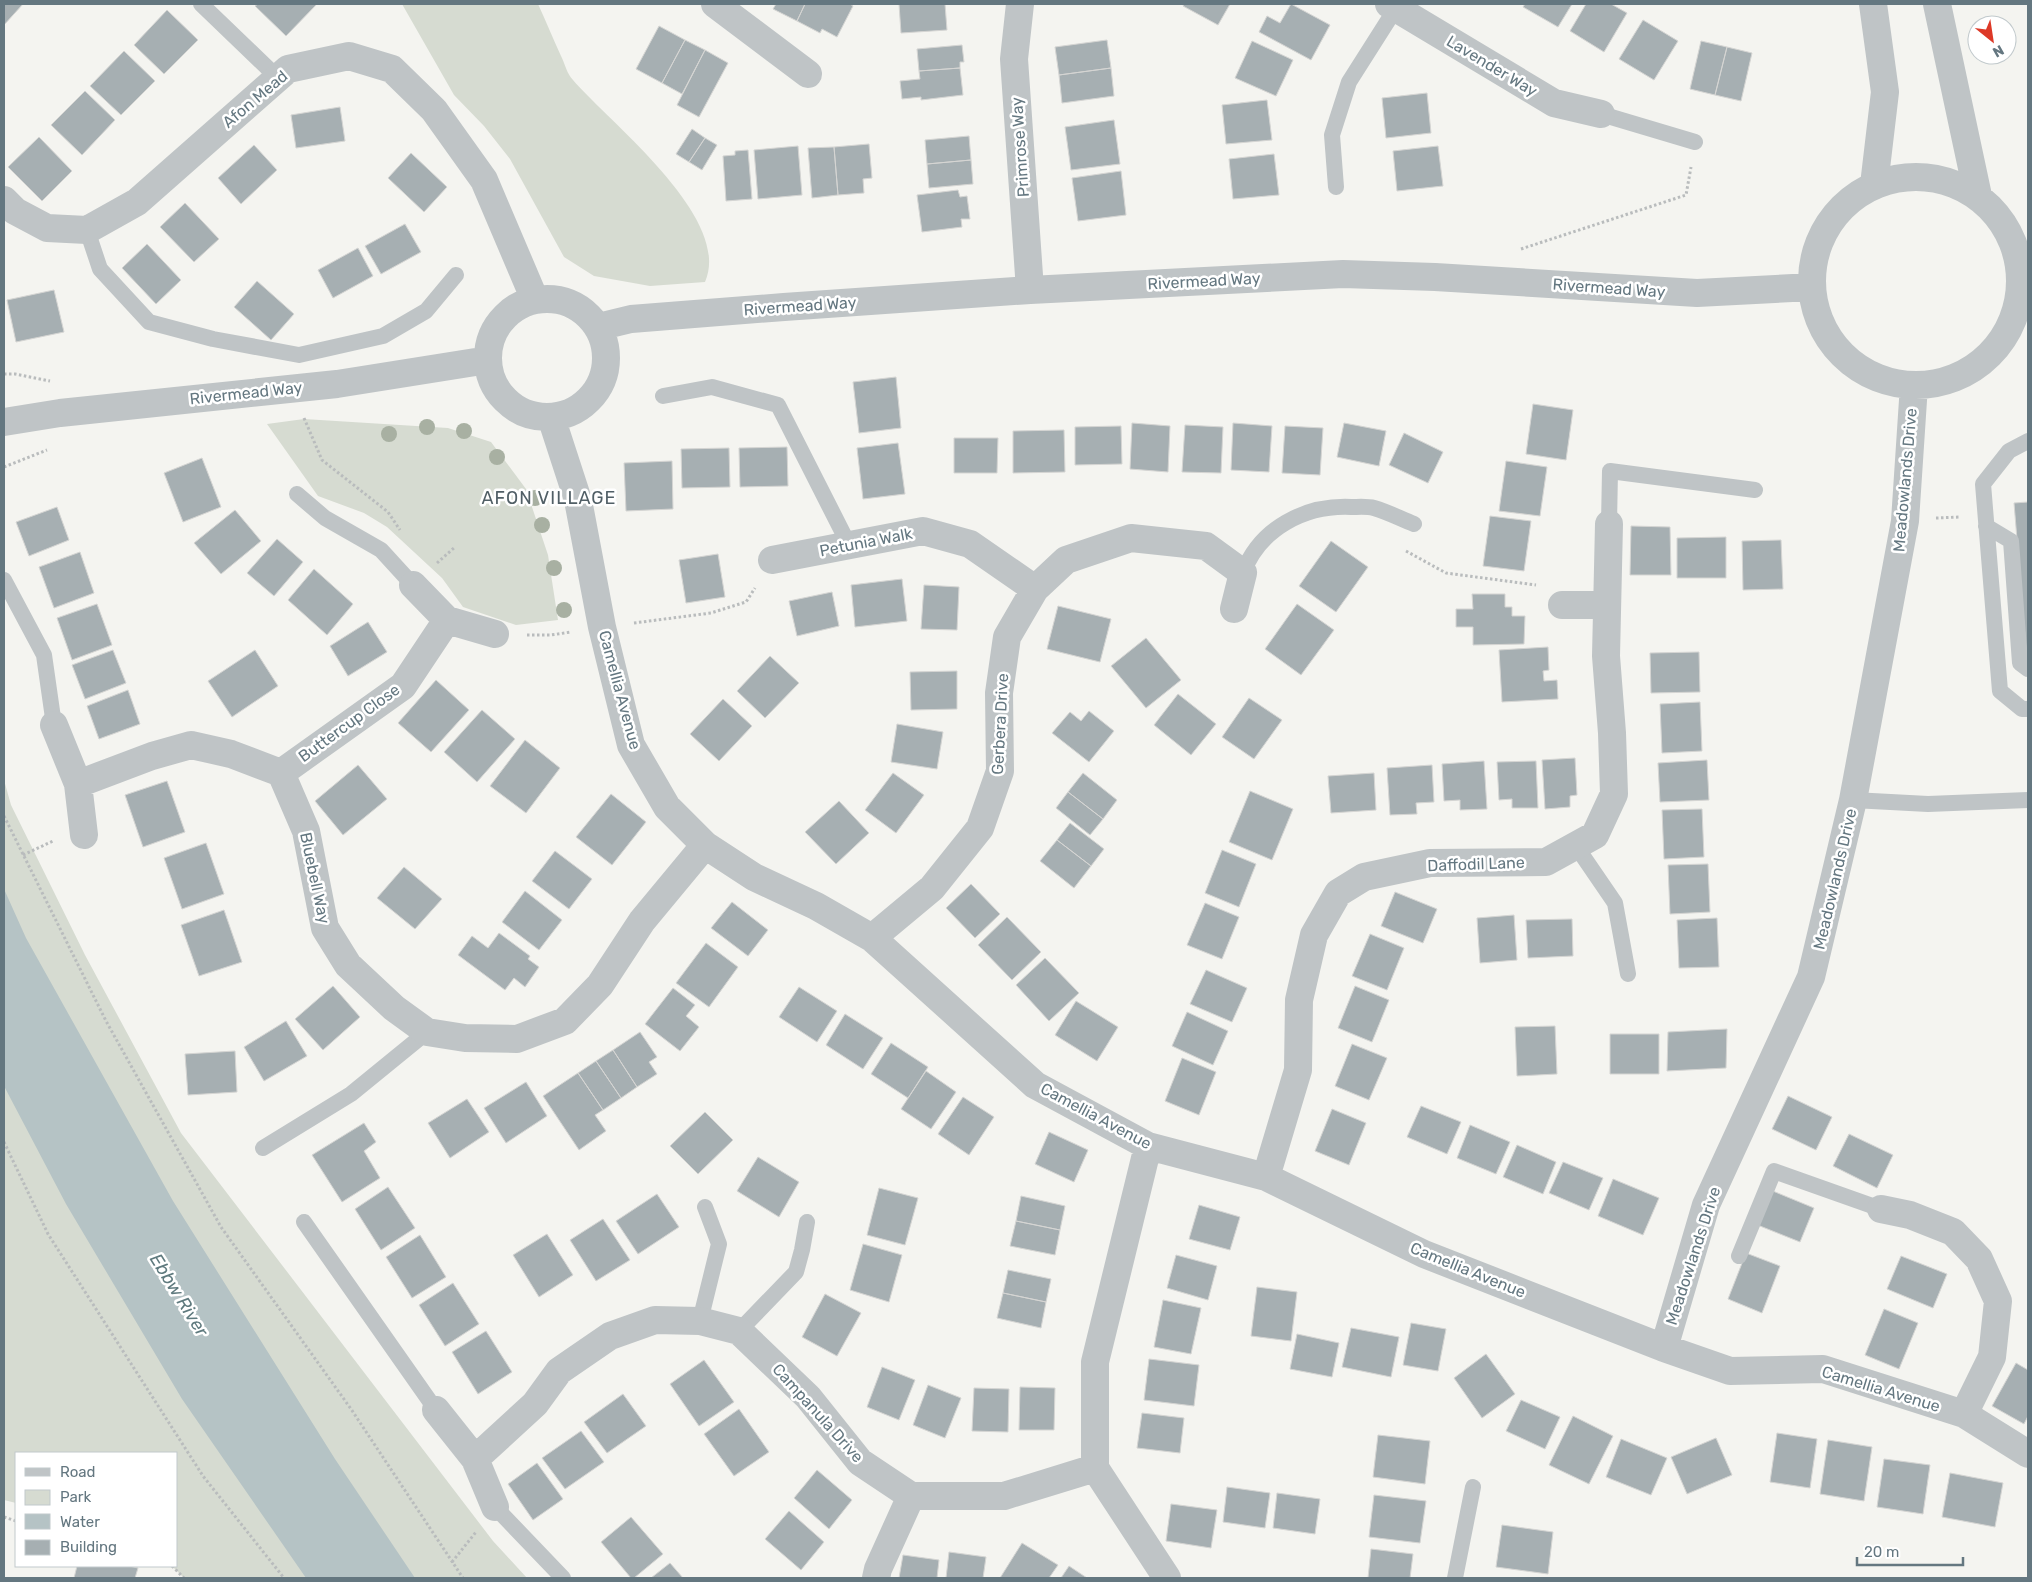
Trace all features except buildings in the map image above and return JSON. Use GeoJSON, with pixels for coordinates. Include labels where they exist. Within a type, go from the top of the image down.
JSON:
{"type":"FeatureCollection","features":[{"type":"Feature","properties":{"kind":"street"},"geometry":{"type":"LineString","coordinates":[[715,4],[808,74]]}},
{"type":"Feature","properties":{"kind":"street","name":"Primrose Way"},"geometry":{"type":"LineString","coordinates":[[1020,4],[1014,59],[1030,290]]}},
{"type":"Feature","properties":{"kind":"street"},"geometry":{"type":"LineString","coordinates":[[1873,4],[1885,92],[1874,186]]}},
{"type":"Feature","properties":{"kind":"street"},"geometry":{"type":"LineString","coordinates":[[1937,4],[1978,196]]}},
{"type":"Feature","properties":{"kind":"street","name":"Lavender Way"},"geometry":{"type":"LineString","coordinates":[[1393,6],[1554,104],[1601,114]]}},
{"type":"Feature","properties":{"kind":"street","name":"Afon Mead"},"geometry":{"type":"LineString","coordinates":[[87,230],[137,202],[288,69],[349,56],[392,69],[434,110],[484,180],[535,300]]}},
{"type":"Feature","properties":{"kind":"street"},"geometry":{"type":"LineString","coordinates":[[1920,177],[1956,184],[1978,196],[2006,227],[2019,261],[2024,296],[2012,323],[1979,365],[1930,386],[1893,384],[1867,374],[1838,352],[1824,332],[1812,297],[1813,264],[1825,230],[1844,206],[1874,186],[1920,177]]}},
{"type":"Feature","properties":{"kind":"street"},"geometry":{"type":"LineString","coordinates":[[4,200],[15,211],[47,228],[87,230]]}},
{"type":"Feature","properties":{"kind":"street","name":"Rivermead Way"},"geometry":{"type":"LineString","coordinates":[[598,327],[631,320],[1030,290],[1343,274],[1435,277],[1697,293],[1812,287]]}},
{"type":"Feature","properties":{"kind":"street"},"geometry":{"type":"LineString","coordinates":[[552,299],[572,305],[584,312],[598,327],[603,340],[606,361],[601,381],[590,398],[571,412],[551,418],[529,415],[510,405],[492,382],[487,354],[490,339],[500,321],[516,307],[535,300],[552,299]]}},
{"type":"Feature","properties":{"kind":"street","name":"Rivermead Way"},"geometry":{"type":"LineString","coordinates":[[4,422],[60,413],[338,384],[488,360]]}},
{"type":"Feature","properties":{"kind":"street","name":"Meadowlands Drive"},"geometry":{"type":"LineString","coordinates":[[1664,1348],[1706,1205],[1811,978],[1853,800],[1904,520],[1914,385]]}},
{"type":"Feature","properties":{"kind":"street","name":"Camellia Avenue"},"geometry":{"type":"LineString","coordinates":[[551,418],[578,500],[602,627],[631,745],[667,807],[705,845],[754,877],[816,906],[872,938],[1035,1085],[1148,1146],[1266,1177],[1424,1254],[1664,1348],[1730,1371],[1823,1369],[1964,1414],[2028,1454]]}},
{"type":"Feature","properties":{"kind":"street","name":"Daffodil Lane"},"geometry":{"type":"LineString","coordinates":[[1266,1177],[1298,1070],[1299,1000],[1314,935],[1338,893],[1364,877],[1430,863],[1546,862],[1595,835],[1614,794],[1612,733],[1606,656],[1609,524]]}},
{"type":"Feature","properties":{"kind":"street","name":"Petunia Walk"},"geometry":{"type":"LineString","coordinates":[[772,560],[923,531],[970,544],[1035,589]]}},
{"type":"Feature","properties":{"kind":"street","name":"Gerbera Drive"},"geometry":{"type":"LineString","coordinates":[[872,938],[932,888],[980,828],[1000,771],[999,692],[1007,637],[1035,589],[1066,560],[1131,538],[1206,546],[1243,573]]}},
{"type":"Feature","properties":{"kind":"street"},"geometry":{"type":"LineString","coordinates":[[1234,609],[1243,573]]}},
{"type":"Feature","properties":{"kind":"street"},"geometry":{"type":"LineString","coordinates":[[413,585],[447,620],[495,634]]}},
{"type":"Feature","properties":{"kind":"street"},"geometry":{"type":"LineString","coordinates":[[1562,605],[1607,605]]}},
{"type":"Feature","properties":{"kind":"street","name":"Buttercup Close"},"geometry":{"type":"LineString","coordinates":[[280,773],[403,686],[447,620]]}},
{"type":"Feature","properties":{"kind":"street"},"geometry":{"type":"LineString","coordinates":[[54,725],[78,784],[84,835]]}},
{"type":"Feature","properties":{"kind":"street"},"geometry":{"type":"LineString","coordinates":[[78,784],[152,756],[191,745],[231,754],[280,773]]}},
{"type":"Feature","properties":{"kind":"street","name":"Bluebell Way"},"geometry":{"type":"LineString","coordinates":[[280,773],[306,831],[326,928],[348,965],[394,1008],[427,1032],[465,1038],[517,1038],[565,1021],[600,985],[642,921],[705,845]]}},
{"type":"Feature","properties":{"kind":"street"},"geometry":{"type":"LineString","coordinates":[[1148,1146],[1095,1362],[1096,1468],[1167,1578]]}},
{"type":"Feature","properties":{"kind":"street"},"geometry":{"type":"LineString","coordinates":[[1881,1209],[1910,1216],[1953,1232],[1979,1259],[1998,1302],[1992,1357],[1964,1414]]}},
{"type":"Feature","properties":{"kind":"street","name":"Campanula Drive"},"geometry":{"type":"LineString","coordinates":[[475,1459],[535,1404],[559,1371],[610,1336],[655,1320],[700,1321],[739,1331],[808,1397],[860,1462],[911,1496]]}},
{"type":"Feature","properties":{"kind":"street"},"geometry":{"type":"LineString","coordinates":[[436,1410],[475,1459],[495,1507]]}},
{"type":"Feature","properties":{"kind":"street"},"geometry":{"type":"LineString","coordinates":[[876,1578],[878,1569],[911,1496],[1004,1496],[1096,1468]]}},
{"type":"Feature","properties":{"kind":"lane"},"geometry":{"type":"LineString","coordinates":[[201,4],[278,78]]}},
{"type":"Feature","properties":{"kind":"lane"},"geometry":{"type":"LineString","coordinates":[[1336,187],[1332,135],[1349,82],[1393,6]]}},
{"type":"Feature","properties":{"kind":"lane"},"geometry":{"type":"LineString","coordinates":[[1601,114],[1695,142]]}},
{"type":"Feature","properties":{"kind":"lane"},"geometry":{"type":"LineString","coordinates":[[87,230],[100,269],[149,322],[214,339],[299,355],[383,336],[426,311],[456,275]]}},
{"type":"Feature","properties":{"kind":"lane"},"geometry":{"type":"LineString","coordinates":[[662,396],[712,387],[778,405],[849,545]]}},
{"type":"Feature","properties":{"kind":"lane"},"geometry":{"type":"LineString","coordinates":[[2028,441],[2009,451],[1983,484],[2000,691],[2022,709],[2028,709]]}},
{"type":"Feature","properties":{"kind":"lane"},"geometry":{"type":"LineString","coordinates":[[1609,524],[1610,472],[1754,490]]}},
{"type":"Feature","properties":{"kind":"lane"},"geometry":{"type":"LineString","coordinates":[[297,494],[325,518],[380,550],[413,585]]}},
{"type":"Feature","properties":{"kind":"lane"},"geometry":{"type":"LineString","coordinates":[[1243,573],[1249,558],[1273,531],[1304,512],[1336,506],[1373,507],[1414,524]]}},
{"type":"Feature","properties":{"kind":"lane"},"geometry":{"type":"LineString","coordinates":[[1986,520],[2011,541],[2020,663],[2028,669]]}},
{"type":"Feature","properties":{"kind":"lane"},"geometry":{"type":"LineString","coordinates":[[4,580],[44,654],[54,725]]}},
{"type":"Feature","properties":{"kind":"lane"},"geometry":{"type":"LineString","coordinates":[[1853,800],[1928,804],[2028,800]]}},
{"type":"Feature","properties":{"kind":"lane"},"geometry":{"type":"LineString","coordinates":[[1576,846],[1615,903],[1628,974]]}},
{"type":"Feature","properties":{"kind":"lane"},"geometry":{"type":"LineString","coordinates":[[263,1148],[351,1094],[427,1032]]}},
{"type":"Feature","properties":{"kind":"lane"},"geometry":{"type":"LineString","coordinates":[[1739,1256],[1774,1170],[1881,1209]]}},
{"type":"Feature","properties":{"kind":"lane"},"geometry":{"type":"LineString","coordinates":[[700,1321],[719,1244],[705,1207]]}},
{"type":"Feature","properties":{"kind":"lane"},"geometry":{"type":"LineString","coordinates":[[304,1222],[436,1410]]}},
{"type":"Feature","properties":{"kind":"lane"},"geometry":{"type":"LineString","coordinates":[[739,1331],[796,1272],[802,1250],[806,1222]]}},
{"type":"Feature","properties":{"kind":"lane"},"geometry":{"type":"LineString","coordinates":[[1455,1578],[1473,1487]]}},
{"type":"Feature","properties":{"kind":"lane"},"geometry":{"type":"LineString","coordinates":[[495,1507],[563,1578]]}},
{"type":"Feature","properties":{"kind":"path"},"geometry":{"type":"LineString","coordinates":[[1516,250],[1686,195],[1695,142]]}},
{"type":"Feature","properties":{"kind":"path"},"geometry":{"type":"LineString","coordinates":[[291,389],[322,460],[388,512],[404,534]]}},
{"type":"Feature","properties":{"kind":"path"},"geometry":{"type":"LineString","coordinates":[[1904,520],[1969,516],[1986,520]]}},
{"type":"Feature","properties":{"kind":"path"},"geometry":{"type":"LineString","coordinates":[[1399,548],[1446,573],[1543,586],[1562,605]]}},
{"type":"Feature","properties":{"kind":"path"},"geometry":{"type":"LineString","coordinates":[[495,634],[550,635],[711,614],[746,602],[772,560]]}},
{"type":"Feature","properties":{"kind":"path"},"geometry":{"type":"LineString","coordinates":[[4,816],[106,1021],[221,1227],[352,1409],[463,1578]]}},
{"type":"Feature","properties":{"kind":"path"},"geometry":{"type":"LineString","coordinates":[[4,1142],[48,1234],[203,1476],[284,1578]]}},
{"type":"Feature","properties":{"kind":"path"},"geometry":{"type":"LineString","coordinates":[[452,1562],[495,1507]]}},
{"type":"Feature","properties":{"kind":"path"},"geometry":{"type":"LineString","coordinates":[[173,1567],[184,1578]]}},
{"type":"Feature","properties":{"kind":"green space"},"geometry":{"type":"Polygon","coordinates":[[[402,4],[538,4],[571,78],[638,146],[685,201],[701,229],[709,257],[705,282],[650,286],[594,276],[564,257],[510,159],[484,126],[454,95],[402,4]]]}},
{"type":"Feature","properties":{"kind":"green space"},"geometry":{"type":"Polygon","coordinates":[[[304,419],[448,428],[491,442],[526,489],[548,555],[558,620],[516,625],[463,607],[442,578],[387,527],[364,513],[318,496],[267,424],[304,419]]]}},
{"type":"Feature","properties":{"kind":"green space"},"geometry":{"type":"Polygon","coordinates":[[[4,780],[11,805],[85,955],[181,1133],[493,1541],[527,1578],[184,1578],[173,1567],[178,1567],[178,1452],[15,1452],[15,1503],[4,1500],[4,780]]]}},
{"type":"Feature","properties":{"kind":"water","name":"Ebbw River"},"geometry":{"type":"Polygon","coordinates":[[[4,889],[26,938],[173,1201],[335,1459],[415,1578],[306,1578],[182,1399],[66,1204],[4,1086],[4,889]]]}},
{"type":"Feature","properties":{"kind":"district","name":"AFON VILLAGE"},"geometry":{"type":"Point","coordinates":[549,498]}}]}
